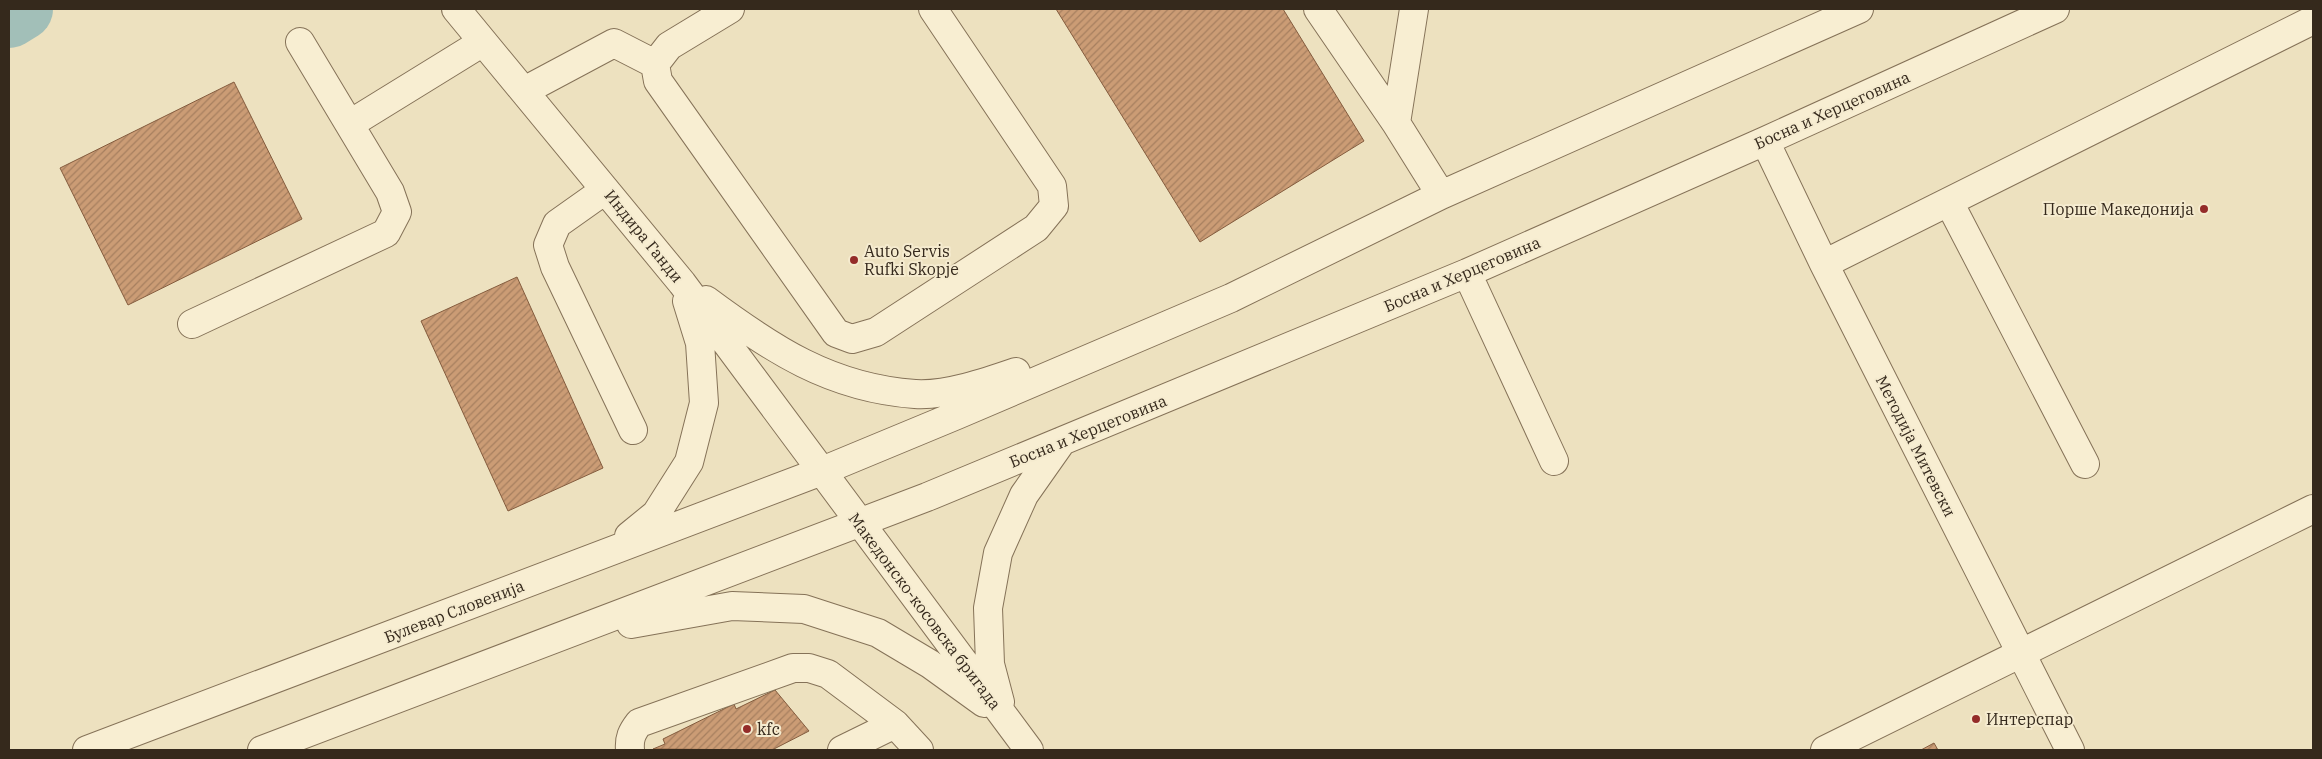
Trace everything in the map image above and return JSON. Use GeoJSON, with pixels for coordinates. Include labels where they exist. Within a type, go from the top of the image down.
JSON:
{"type":"FeatureCollection","features":[{"type":"Feature","properties":{"kind":"street","name":"Индира Ганди"},"geometry":{"type":"LineString","coordinates":[[456,9],[682,283],[822,471]]}},
{"type":"Feature","properties":{"kind":"street"},"geometry":{"type":"LineString","coordinates":[[730,9],[668,46],[655,64],[658,81],[836,333],[852,339],[876,332],[1036,228],[1054,206],[1052,186],[933,9]]}},
{"type":"Feature","properties":{"kind":"street"},"geometry":{"type":"LineString","coordinates":[[1318,9],[1396,123],[1441,195]]}},
{"type":"Feature","properties":{"kind":"street"},"geometry":{"type":"LineString","coordinates":[[1396,123],[1414,9]]}},
{"type":"Feature","properties":{"kind":"street"},"geometry":{"type":"LineString","coordinates":[[822,471],[1116,349],[1231,298],[1441,195],[1859,9]]}},
{"type":"Feature","properties":{"kind":"street","name":"Босна и Херцеговина"},"geometry":{"type":"LineString","coordinates":[[861,524],[1467,273],[1766,141],[2056,9]]}},
{"type":"Feature","properties":{"kind":"street"},"geometry":{"type":"LineString","coordinates":[[1824,264],[2313,20]]}},
{"type":"Feature","properties":{"kind":"street"},"geometry":{"type":"LineString","coordinates":[[192,324],[386,233],[397,212],[390,192],[300,42]]}},
{"type":"Feature","properties":{"kind":"street"},"geometry":{"type":"LineString","coordinates":[[350,124],[483,42]]}},
{"type":"Feature","properties":{"kind":"street"},"geometry":{"type":"LineString","coordinates":[[524,91],[614,43],[655,64]]}},
{"type":"Feature","properties":{"kind":"street","name":"Методија Митевски"},"geometry":{"type":"LineString","coordinates":[[1766,141],[1824,264],[2070,750]]}},
{"type":"Feature","properties":{"kind":"street"},"geometry":{"type":"LineString","coordinates":[[605,190],[556,224],[548,246],[555,267],[633,430]]}},
{"type":"Feature","properties":{"kind":"street"},"geometry":{"type":"LineString","coordinates":[[1949,202],[2085,464]]}},
{"type":"Feature","properties":{"kind":"street"},"geometry":{"type":"LineString","coordinates":[[1467,273],[1554,461]]}},
{"type":"Feature","properties":{"kind":"street"},"geometry":{"type":"LineString","coordinates":[[682,283],[760,340],[804,366],[867,386],[917,394],[976,386],[1044,362],[1116,349]]}},
{"type":"Feature","properties":{"kind":"street"},"geometry":{"type":"LineString","coordinates":[[608,552],[656,514],[689,462],[704,403],[700,343],[682,283]]}},
{"type":"Feature","properties":{"kind":"street"},"geometry":{"type":"LineString","coordinates":[[1005,718],[990,664],[988,608],[998,552],[1024,495],[1062,441]]}},
{"type":"Feature","properties":{"kind":"street","name":"Македонско-косовска бригада"},"geometry":{"type":"LineString","coordinates":[[822,471],[1029,750]]}},
{"type":"Feature","properties":{"kind":"street","name":"Булевар Словенија"},"geometry":{"type":"LineString","coordinates":[[87,750],[822,471]]}},
{"type":"Feature","properties":{"kind":"street"},"geometry":{"type":"LineString","coordinates":[[1825,750],[2313,509]]}},
{"type":"Feature","properties":{"kind":"street"},"geometry":{"type":"LineString","coordinates":[[262,750],[861,524]]}},
{"type":"Feature","properties":{"kind":"street"},"geometry":{"type":"LineString","coordinates":[[571,634],[732,606],[804,609],[878,633],[930,664],[1005,718]]}},
{"type":"Feature","properties":{"kind":"street"},"geometry":{"type":"LineString","coordinates":[[630,750],[629,741],[632,732],[639,723],[793,668],[809,668],[828,674],[895,724],[919,750]]}},
{"type":"Feature","properties":{"kind":"street"},"geometry":{"type":"LineString","coordinates":[[842,750],[895,724]]}},
{"type":"Feature","properties":{"kind":"building"},"geometry":{"type":"Polygon","coordinates":[[[1056,9],[1283,9],[1364,141],[1200,242],[1056,9]]]}},
{"type":"Feature","properties":{"kind":"building"},"geometry":{"type":"Polygon","coordinates":[[[234,82],[302,219],[128,305],[60,168],[234,82]]]}},
{"type":"Feature","properties":{"kind":"building"},"geometry":{"type":"Polygon","coordinates":[[[517,277],[603,468],[508,511],[421,321],[517,277]]]}},
{"type":"Feature","properties":{"kind":"building"},"geometry":{"type":"Polygon","coordinates":[[[775,690],[809,731],[772,750],[653,749],[665,744],[663,739],[734,704],[736,709],[775,690]]]}},
{"type":"Feature","properties":{"kind":"building"},"geometry":{"type":"Polygon","coordinates":[[[1934,743],[1938,750],[1921,750],[1934,743]]]}},
{"type":"Feature","properties":{"kind":"waterway"},"geometry":{"type":"LineString","coordinates":[[9,17],[22,9]]}},
{"type":"Feature","properties":{"kind":"place","name":"Порше Македонија"},"geometry":{"type":"Point","coordinates":[2204,209]}},
{"type":"Feature","properties":{"kind":"place","name":"Auto Servis Rufki Skopje"},"geometry":{"type":"Point","coordinates":[854,260]}},
{"type":"Feature","properties":{"kind":"place","name":"Интерспар"},"geometry":{"type":"Point","coordinates":[1976,719]}},
{"type":"Feature","properties":{"kind":"place","name":"kfc"},"geometry":{"type":"Point","coordinates":[747,729]}}]}
